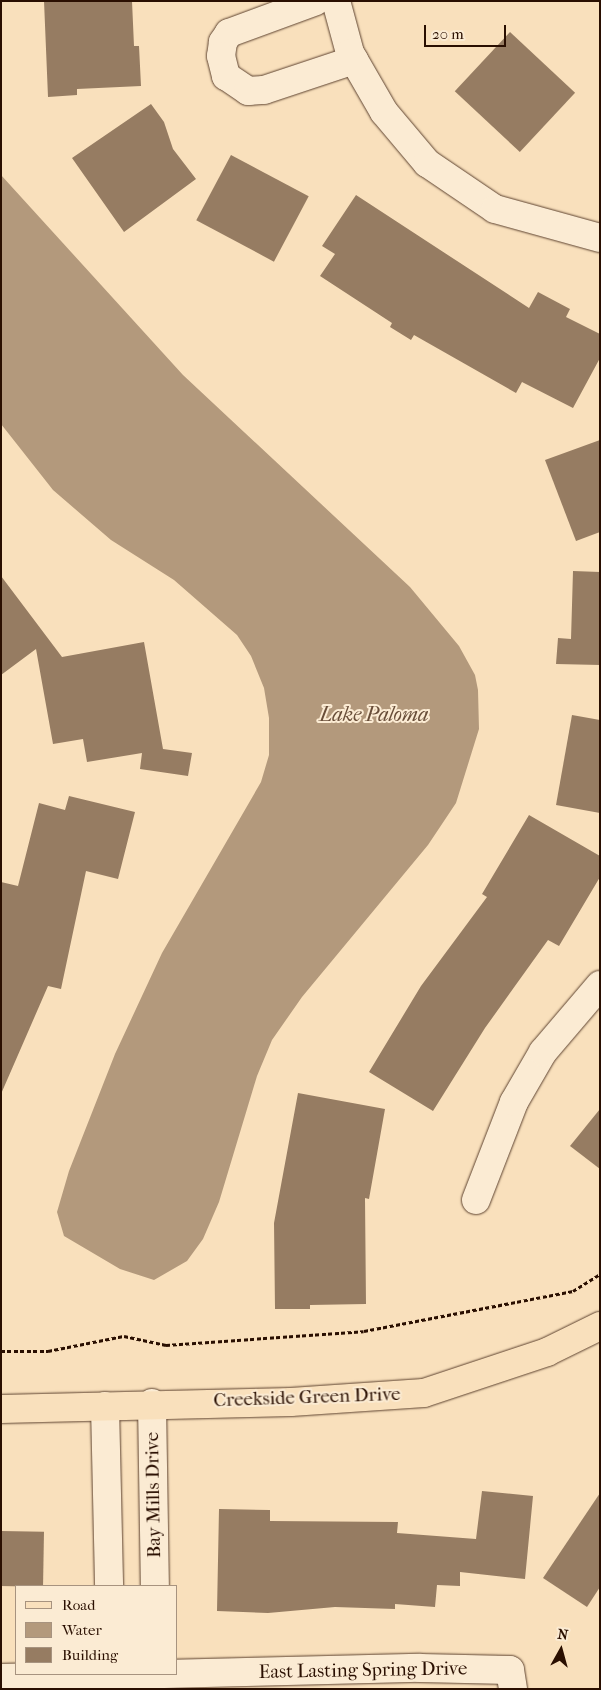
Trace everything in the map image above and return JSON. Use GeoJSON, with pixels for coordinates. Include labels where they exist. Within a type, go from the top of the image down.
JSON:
{"type":"FeatureCollection","features":[{"type":"Feature","properties":{"kind":"main road","name":"Creekside Green Drive"},"geometry":{"type":"LineString","coordinates":[[1,1408],[152,1403],[291,1402],[424,1393],[547,1352],[600,1326]]}},
{"type":"Feature","properties":{"kind":"street"},"geometry":{"type":"LineString","coordinates":[[316,1],[229,33],[223,42],[220,56],[226,76],[248,91],[264,90],[354,60]]}},
{"type":"Feature","properties":{"kind":"street"},"geometry":{"type":"LineString","coordinates":[[336,1],[354,60],[384,112],[427,163],[494,209],[600,238]]}},
{"type":"Feature","properties":{"kind":"street"},"geometry":{"type":"LineString","coordinates":[[476,1200],[524,1086],[543,1052],[600,984]]}},
{"type":"Feature","properties":{"kind":"street","name":"Bay Mills Drive"},"geometry":{"type":"LineString","coordinates":[[152,1403],[155,1585]]}},
{"type":"Feature","properties":{"kind":"street"},"geometry":{"type":"LineString","coordinates":[[105,1406],[109,1585]]}},
{"type":"Feature","properties":{"kind":"street","name":"East Lasting Spring Drive"},"geometry":{"type":"LineString","coordinates":[[1,1678],[162,1679],[420,1668],[510,1670],[513,1689]]}},
{"type":"Feature","properties":{"kind":"path"},"geometry":{"type":"LineString","coordinates":[[1,1351],[48,1351],[124,1336],[166,1346],[364,1331],[573,1290],[600,1274]]}},
{"type":"Feature","properties":{"kind":"water","name":"Lake Paloma"},"geometry":{"type":"Polygon","coordinates":[[[1,175],[183,375],[410,587],[459,646],[475,675],[478,690],[479,729],[456,803],[428,845],[302,997],[272,1040],[257,1076],[219,1202],[203,1239],[187,1261],[154,1280],[120,1269],[64,1236],[57,1212],[69,1171],[115,1054],[162,953],[261,782],[269,755],[269,718],[264,688],[251,656],[237,635],[174,580],[111,540],[53,490],[1,424],[1,175]]]}},
{"type":"Feature","properties":{"kind":"building"},"geometry":{"type":"Polygon","coordinates":[[[44,1],[132,1],[134,46],[139,46],[141,86],[77,89],[77,95],[48,97],[44,1]]]}},
{"type":"Feature","properties":{"kind":"building"},"geometry":{"type":"Polygon","coordinates":[[[510,32],[575,93],[520,152],[455,91],[510,32]]]}},
{"type":"Feature","properties":{"kind":"building"},"geometry":{"type":"Polygon","coordinates":[[[151,104],[164,122],[173,149],[196,179],[124,232],[72,158],[151,104]]]}},
{"type":"Feature","properties":{"kind":"building"},"geometry":{"type":"Polygon","coordinates":[[[231,155],[309,196],[274,262],[196,220],[231,155]]]}},
{"type":"Feature","properties":{"kind":"building"},"geometry":{"type":"Polygon","coordinates":[[[356,195],[529,308],[538,292],[570,309],[566,317],[600,334],[600,358],[573,408],[522,382],[516,393],[414,335],[411,340],[390,327],[392,323],[320,276],[335,254],[322,246],[356,195]]]}},
{"type":"Feature","properties":{"kind":"building"},"geometry":{"type":"Polygon","coordinates":[[[600,440],[600,532],[576,541],[545,460],[600,440]]]}},
{"type":"Feature","properties":{"kind":"building"},"geometry":{"type":"Polygon","coordinates":[[[573,571],[600,572],[600,665],[556,664],[558,638],[571,639],[573,571]]]}},
{"type":"Feature","properties":{"kind":"building"},"geometry":{"type":"Polygon","coordinates":[[[1,576],[62,657],[144,642],[163,749],[192,753],[188,776],[140,769],[142,753],[87,762],[83,739],[53,744],[36,649],[1,675],[1,576]]]}},
{"type":"Feature","properties":{"kind":"building"},"geometry":{"type":"Polygon","coordinates":[[[572,715],[600,720],[600,813],[556,805],[572,715]]]}},
{"type":"Feature","properties":{"kind":"building"},"geometry":{"type":"Polygon","coordinates":[[[69,796],[135,812],[118,879],[86,871],[61,989],[48,986],[1,1094],[1,882],[18,886],[39,803],[65,810],[69,796]]]}},
{"type":"Feature","properties":{"kind":"building"},"geometry":{"type":"Polygon","coordinates":[[[529,815],[600,856],[600,877],[559,946],[548,940],[485,1028],[433,1111],[369,1072],[421,986],[487,897],[482,894],[529,815]]]}},
{"type":"Feature","properties":{"kind":"building"},"geometry":{"type":"Polygon","coordinates":[[[298,1093],[385,1109],[369,1199],[365,1198],[366,1304],[310,1305],[310,1309],[275,1309],[274,1223],[298,1093]]]}},
{"type":"Feature","properties":{"kind":"building"},"geometry":{"type":"Polygon","coordinates":[[[600,1109],[600,1169],[570,1146],[600,1109]]]}},
{"type":"Feature","properties":{"kind":"building"},"geometry":{"type":"Polygon","coordinates":[[[482,1491],[533,1496],[525,1579],[460,1572],[460,1586],[437,1585],[435,1607],[395,1604],[395,1609],[335,1607],[268,1613],[217,1611],[219,1509],[270,1510],[270,1521],[398,1522],[397,1533],[476,1539],[482,1491]]]}},
{"type":"Feature","properties":{"kind":"building"},"geometry":{"type":"Polygon","coordinates":[[[600,1493],[600,1587],[587,1607],[543,1578],[600,1493]]]}},
{"type":"Feature","properties":{"kind":"building"},"geometry":{"type":"Polygon","coordinates":[[[1,1531],[44,1532],[43,1585],[1,1586],[1,1531]]]}}]}
